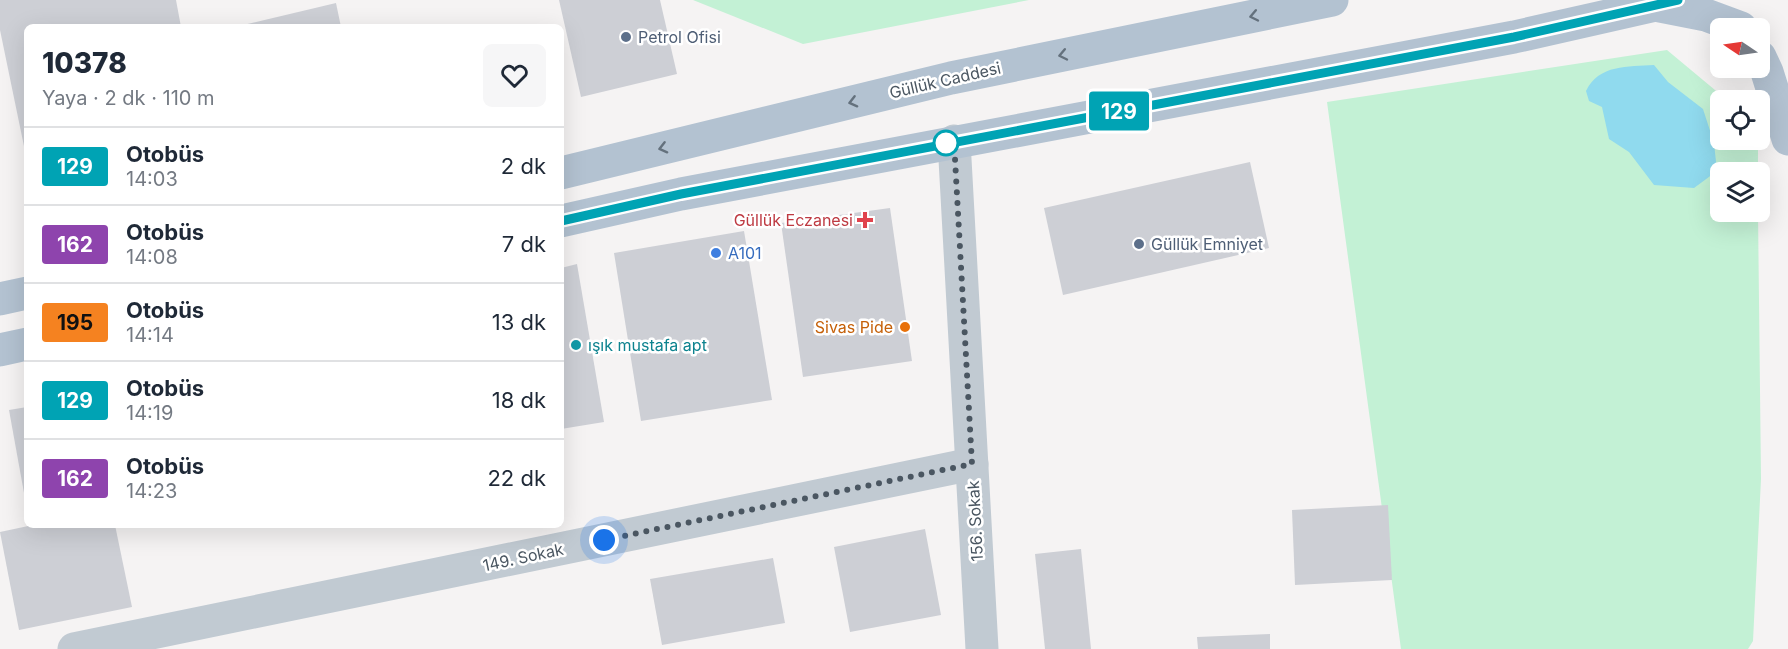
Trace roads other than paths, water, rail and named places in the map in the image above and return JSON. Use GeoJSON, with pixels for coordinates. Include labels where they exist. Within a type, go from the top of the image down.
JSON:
{"type":"FeatureCollection","features":[{"type":"Feature","properties":{"kind":"main road","name":"Güllük Caddesi"},"geometry":{"type":"LineString","coordinates":[[564,172],[951,78],[1332,0]]}},
{"type":"Feature","properties":{"kind":"main road"},"geometry":{"type":"LineString","coordinates":[[564,220],[681,194],[954,141],[1514,37],[1666,2],[1714,18]]}},
{"type":"Feature","properties":{"kind":"main road"},"geometry":{"type":"LineString","coordinates":[[1769,78],[1788,139]]}},
{"type":"Feature","properties":{"kind":"main road"},"geometry":{"type":"LineString","coordinates":[[0,299],[24,295]]}},
{"type":"Feature","properties":{"kind":"main road"},"geometry":{"type":"LineString","coordinates":[[0,350],[24,345]]}},
{"type":"Feature","properties":{"kind":"street","name":"156. Sokak"},"geometry":{"type":"LineString","coordinates":[[954,141],[982,649]]}},
{"type":"Feature","properties":{"kind":"street","name":"149. Sokak"},"geometry":{"type":"LineString","coordinates":[[74,649],[972,464]]}},
{"type":"Feature","properties":{"kind":"water"},"geometry":{"type":"Polygon","coordinates":[[[1654,65],[1668,82],[1703,109],[1710,131],[1710,150],[1715,150],[1716,162],[1710,162],[1710,176],[1694,188],[1654,185],[1629,152],[1609,139],[1602,107],[1589,101],[1586,91],[1598,76],[1606,71],[1654,65]]]}},
{"type":"Feature","properties":{"kind":"place","name":"Petrol Ofisi"},"geometry":{"type":"Point","coordinates":[626,37]}},
{"type":"Feature","properties":{"kind":"place","name":"Güllük Eczanesi"},"geometry":{"type":"Point","coordinates":[865,220]}},
{"type":"Feature","properties":{"kind":"place","name":"Güllük Emniyet"},"geometry":{"type":"Point","coordinates":[1139,244]}},
{"type":"Feature","properties":{"kind":"place","name":"A101"},"geometry":{"type":"Point","coordinates":[716,253]}},
{"type":"Feature","properties":{"kind":"place","name":"Sivas Pide"},"geometry":{"type":"Point","coordinates":[905,327]}},
{"type":"Feature","properties":{"kind":"place","name":"ışık mustafa apt"},"geometry":{"type":"Point","coordinates":[576,345]}}]}
